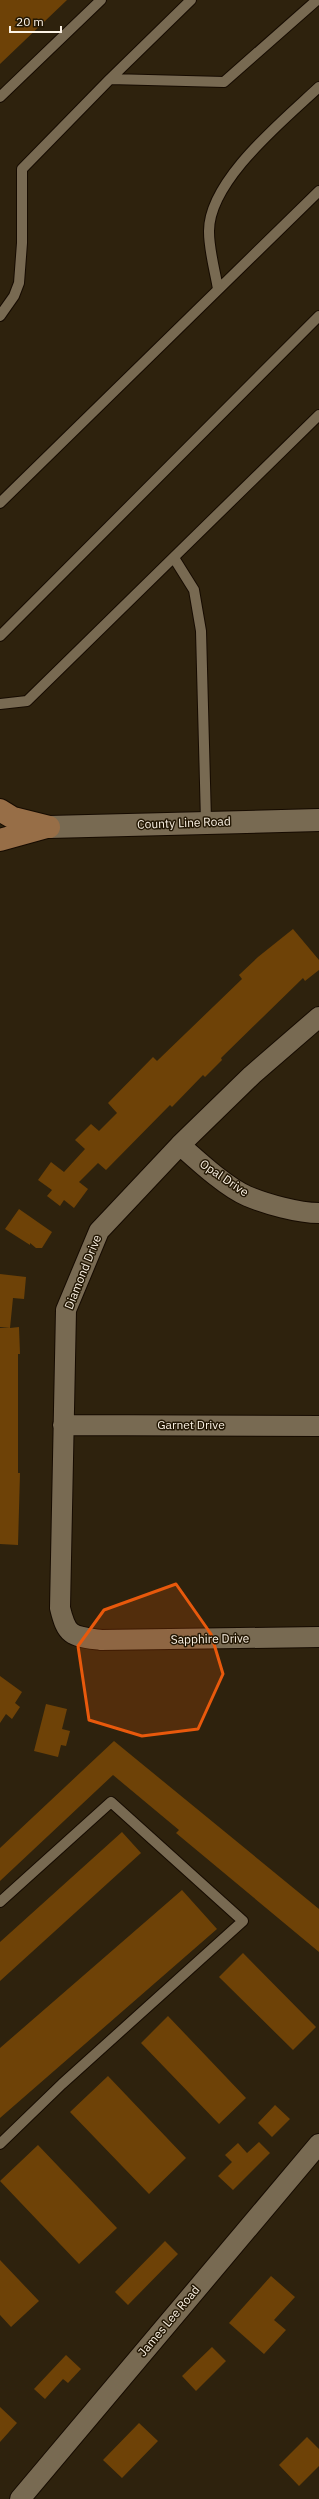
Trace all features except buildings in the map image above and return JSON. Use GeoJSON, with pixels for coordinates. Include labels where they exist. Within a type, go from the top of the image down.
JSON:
{"type":"FeatureCollection","features":[{"type":"Feature","properties":{"kind":"main road"},"geometry":{"type":"LineString","coordinates":[[0,810],[13,818],[49,827]]}},
{"type":"Feature","properties":{"kind":"main road"},"geometry":{"type":"LineString","coordinates":[[0,840],[49,827]]}},
{"type":"Feature","properties":{"kind":"street","name":"County Line Road"},"geometry":{"type":"LineString","coordinates":[[49,827],[206,821],[319,820]]}},
{"type":"Feature","properties":{"kind":"street","name":"Diamond Drive"},"geometry":{"type":"LineString","coordinates":[[101,1640],[77,1637],[65,1627],[60,1608],[66,1310],[81,1270],[99,1231],[180,1145],[252,1075],[319,1017]]}},
{"type":"Feature","properties":{"kind":"street","name":"Opal Drive"},"geometry":{"type":"LineString","coordinates":[[180,1145],[205,1167],[246,1196],[305,1213],[319,1213]]}},
{"type":"Feature","properties":{"kind":"street","name":"Garnet Drive"},"geometry":{"type":"LineString","coordinates":[[63,1425],[319,1426]]}},
{"type":"Feature","properties":{"kind":"street","name":"Sapphire Drive"},"geometry":{"type":"LineString","coordinates":[[101,1640],[319,1637]]}},
{"type":"Feature","properties":{"kind":"street","name":"James Lee Road"},"geometry":{"type":"LineString","coordinates":[[20,2499],[319,2144]]}},
{"type":"Feature","properties":{"kind":"lane"},"geometry":{"type":"LineString","coordinates":[[0,97],[101,0]]}},
{"type":"Feature","properties":{"kind":"lane"},"geometry":{"type":"LineString","coordinates":[[0,316],[14,296],[19,283],[22,243],[22,169],[110,79],[191,0]]}},
{"type":"Feature","properties":{"kind":"lane"},"geometry":{"type":"LineString","coordinates":[[110,79],[224,82],[317,0]]}},
{"type":"Feature","properties":{"kind":"lane"},"geometry":{"type":"LineString","coordinates":[[218,289],[209,232],[212,209],[229,177],[281,122],[319,87]]}},
{"type":"Feature","properties":{"kind":"lane"},"geometry":{"type":"LineString","coordinates":[[0,503],[319,190]]}},
{"type":"Feature","properties":{"kind":"lane"},"geometry":{"type":"LineString","coordinates":[[0,636],[319,316]]}},
{"type":"Feature","properties":{"kind":"lane"},"geometry":{"type":"LineString","coordinates":[[0,704],[27,701],[319,415]]}},
{"type":"Feature","properties":{"kind":"lane"},"geometry":{"type":"LineString","coordinates":[[174,558],[194,590],[201,631],[206,821]]}},
{"type":"Feature","properties":{"kind":"lane"},"geometry":{"type":"LineString","coordinates":[[0,1902],[111,1802],[243,1921],[62,2084],[0,2144]]}},
{"type":"Feature","properties":{"kind":"highlighted area"},"geometry":{"type":"Polygon","coordinates":[[[176,1584],[211,1634],[223,1674],[198,1729],[142,1736],[89,1720],[78,1646],[104,1610],[176,1584]]]}}]}
